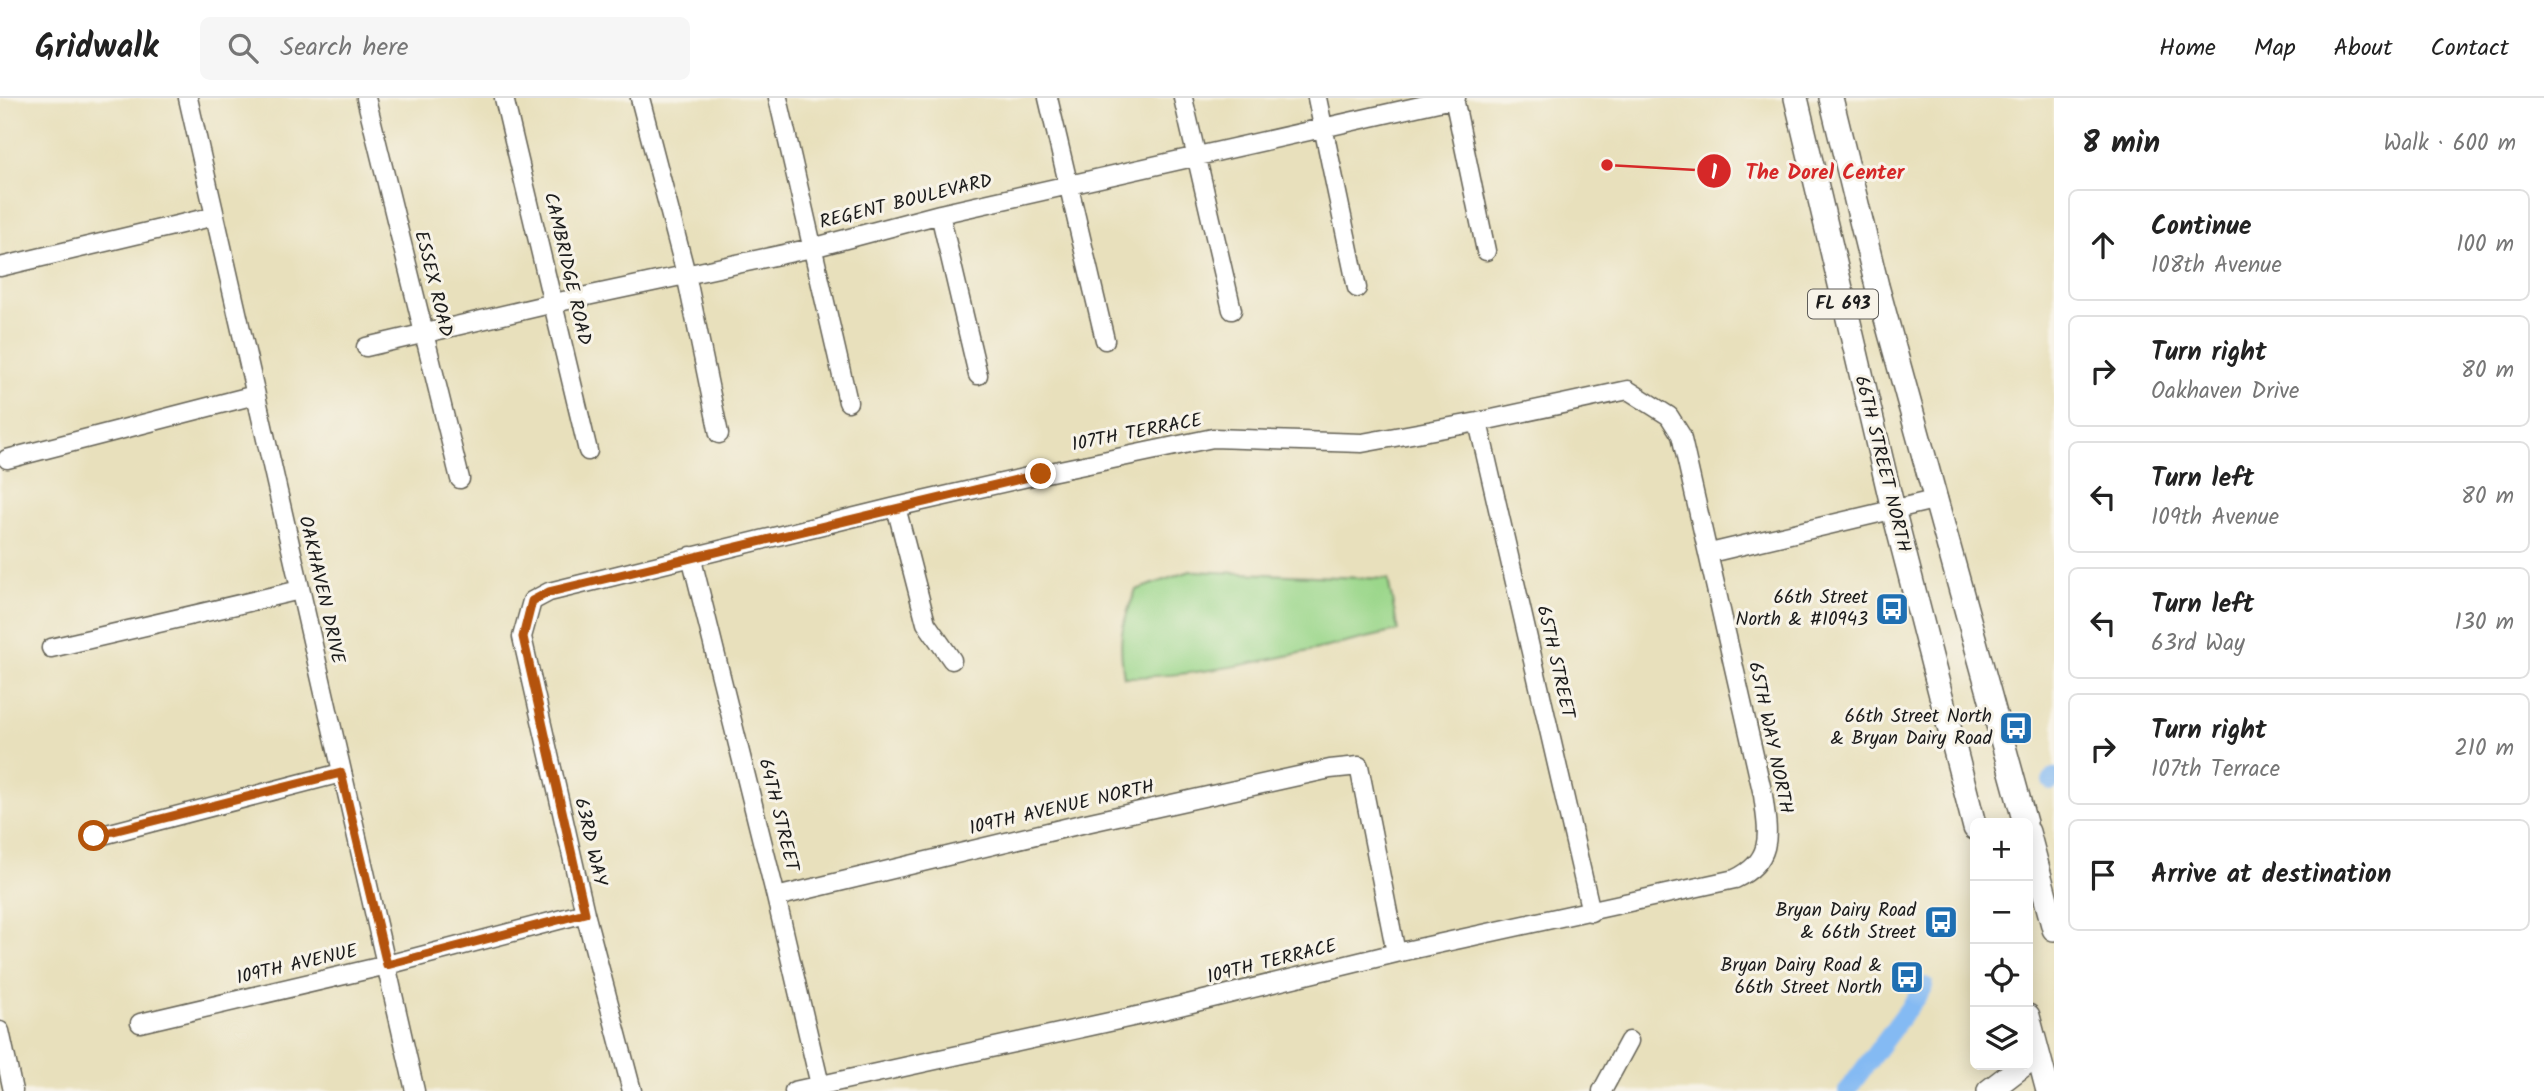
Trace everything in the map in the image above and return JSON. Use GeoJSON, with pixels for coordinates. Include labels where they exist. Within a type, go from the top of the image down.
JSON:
{"type":"FeatureCollection","features":[{"type":"Feature","properties":{"kind":"main road","name":"66TH STREET NORTH"},"geometry":{"type":"LineString","coordinates":[[1796,98],[1893,509],[1972,818]]}},
{"type":"Feature","properties":{"kind":"main road","name":"FL 693"},"geometry":{"type":"LineString","coordinates":[[1830,98],[1877,286],[1938,499],[2024,818]]}},
{"type":"Feature","properties":{"kind":"main road"},"geometry":{"type":"LineString","coordinates":[[2033,851],[2054,929]]}},
{"type":"Feature","properties":{"kind":"main road"},"geometry":{"type":"LineString","coordinates":[[1989,1091],[2036,1056],[2048,1091]]}},
{"type":"Feature","properties":{"kind":"street","name":"OAKHAVEN DRIVE"},"geometry":{"type":"LineString","coordinates":[[188,98],[415,1091]]}},
{"type":"Feature","properties":{"kind":"street","name":"ESSEX ROAD"},"geometry":{"type":"LineString","coordinates":[[366,98],[460,479]]}},
{"type":"Feature","properties":{"kind":"street","name":"CAMBRIDGE ROAD"},"geometry":{"type":"LineString","coordinates":[[504,98],[588,451]]}},
{"type":"Feature","properties":{"kind":"street"},"geometry":{"type":"LineString","coordinates":[[640,98],[685,274],[719,434]]}},
{"type":"Feature","properties":{"kind":"street"},"geometry":{"type":"LineString","coordinates":[[778,98],[848,402]]}},
{"type":"Feature","properties":{"kind":"street"},"geometry":{"type":"LineString","coordinates":[[1048,98],[1105,340]]}},
{"type":"Feature","properties":{"kind":"street"},"geometry":{"type":"LineString","coordinates":[[1183,98],[1232,310]]}},
{"type":"Feature","properties":{"kind":"street"},"geometry":{"type":"LineString","coordinates":[[1317,98],[1357,288]]}},
{"type":"Feature","properties":{"kind":"street"},"geometry":{"type":"LineString","coordinates":[[1455,98],[1486,251]]}},
{"type":"Feature","properties":{"kind":"street","name":"REGENT BOULEVARD"},"geometry":{"type":"LineString","coordinates":[[366,347],[554,303],[812,248],[940,214],[1455,98]]}},
{"type":"Feature","properties":{"kind":"street"},"geometry":{"type":"LineString","coordinates":[[940,214],[978,375]]}},
{"type":"Feature","properties":{"kind":"street"},"geometry":{"type":"LineString","coordinates":[[0,267],[215,216]]}},
{"type":"Feature","properties":{"kind":"street","name":"107TH TERRACE"},"geometry":{"type":"LineString","coordinates":[[532,601],[549,592],[691,556],[1041,474],[1213,438],[1362,443],[1628,390],[1669,416]]}},
{"type":"Feature","properties":{"kind":"street"},"geometry":{"type":"LineString","coordinates":[[7,459],[256,395]]}},
{"type":"Feature","properties":{"kind":"street","name":"65TH WAY NORTH"},"geometry":{"type":"LineString","coordinates":[[1669,416],[1681,435],[1763,795],[1768,832],[1763,856],[1757,865]]}},
{"type":"Feature","properties":{"kind":"street","name":"65TH STREET"},"geometry":{"type":"LineString","coordinates":[[1478,422],[1591,912]]}},
{"type":"Feature","properties":{"kind":"street"},"geometry":{"type":"LineString","coordinates":[[1710,553],[1938,499]]}},
{"type":"Feature","properties":{"kind":"street"},"geometry":{"type":"LineString","coordinates":[[896,507],[926,624],[952,660]]}},
{"type":"Feature","properties":{"kind":"street","name":"64TH STREET"},"geometry":{"type":"LineString","coordinates":[[691,556],[820,1085]]}},
{"type":"Feature","properties":{"kind":"street"},"geometry":{"type":"LineString","coordinates":[[51,648],[300,590]]}},
{"type":"Feature","properties":{"kind":"street","name":"63RD WAY"},"geometry":{"type":"LineString","coordinates":[[532,601],[523,637],[585,913],[632,1091]]}},
{"type":"Feature","properties":{"kind":"street","name":"109TH AVENUE NORTH"},"geometry":{"type":"LineString","coordinates":[[776,897],[1086,823],[1330,769],[1359,766],[1396,953]]}},
{"type":"Feature","properties":{"kind":"street"},"geometry":{"type":"LineString","coordinates":[[94,836],[341,773]]}},
{"type":"Feature","properties":{"kind":"street","name":"109TH TERRACE"},"geometry":{"type":"LineString","coordinates":[[794,1091],[1155,1012],[1396,953],[1735,879],[1751,872],[1757,865]]}},
{"type":"Feature","properties":{"kind":"street","name":"109TH AVENUE"},"geometry":{"type":"LineString","coordinates":[[140,1023],[387,965],[585,913]]}},
{"type":"Feature","properties":{"kind":"street"},"geometry":{"type":"LineString","coordinates":[[0,1031],[13,1091]]}},
{"type":"Feature","properties":{"kind":"street"},"geometry":{"type":"LineString","coordinates":[[1602,1091],[1629,1041]]}},
{"type":"Feature","properties":{"kind":"green space"},"geometry":{"type":"Polygon","coordinates":[[[1190,571],[1388,579],[1398,631],[1227,667],[1158,676],[1124,677],[1122,632],[1136,590],[1190,571]]]}},
{"type":"Feature","properties":{"kind":"waterway"},"geometry":{"type":"LineString","coordinates":[[2051,781],[2054,777]]}},
{"type":"Feature","properties":{"kind":"waterway"},"geometry":{"type":"LineString","coordinates":[[1847,1091],[1925,986]]}},
{"type":"Feature","properties":{"kind":"place","name":"The Dorel Center"},"geometry":{"type":"Point","coordinates":[1607,165]}},
{"type":"Feature","properties":{"kind":"place","name":"66th Street North & #10943"},"geometry":{"type":"Point","coordinates":[1892,609]}},
{"type":"Feature","properties":{"kind":"place","name":"66th Street North & Bryan Dairy Road"},"geometry":{"type":"Point","coordinates":[2016,728]}},
{"type":"Feature","properties":{"kind":"place","name":"Bryan Dairy Road & 66th Street"},"geometry":{"type":"Point","coordinates":[1941,922]}},
{"type":"Feature","properties":{"kind":"place","name":"Bryan Dairy Road & 66th Street North"},"geometry":{"type":"Point","coordinates":[1907,977]}},
{"type":"Feature","properties":{"kind":"route"},"geometry":{"type":"LineString","coordinates":[[94,836],[341,773],[387,965],[585,913],[523,637],[532,601],[549,592],[691,556],[1041,474]]}}]}
